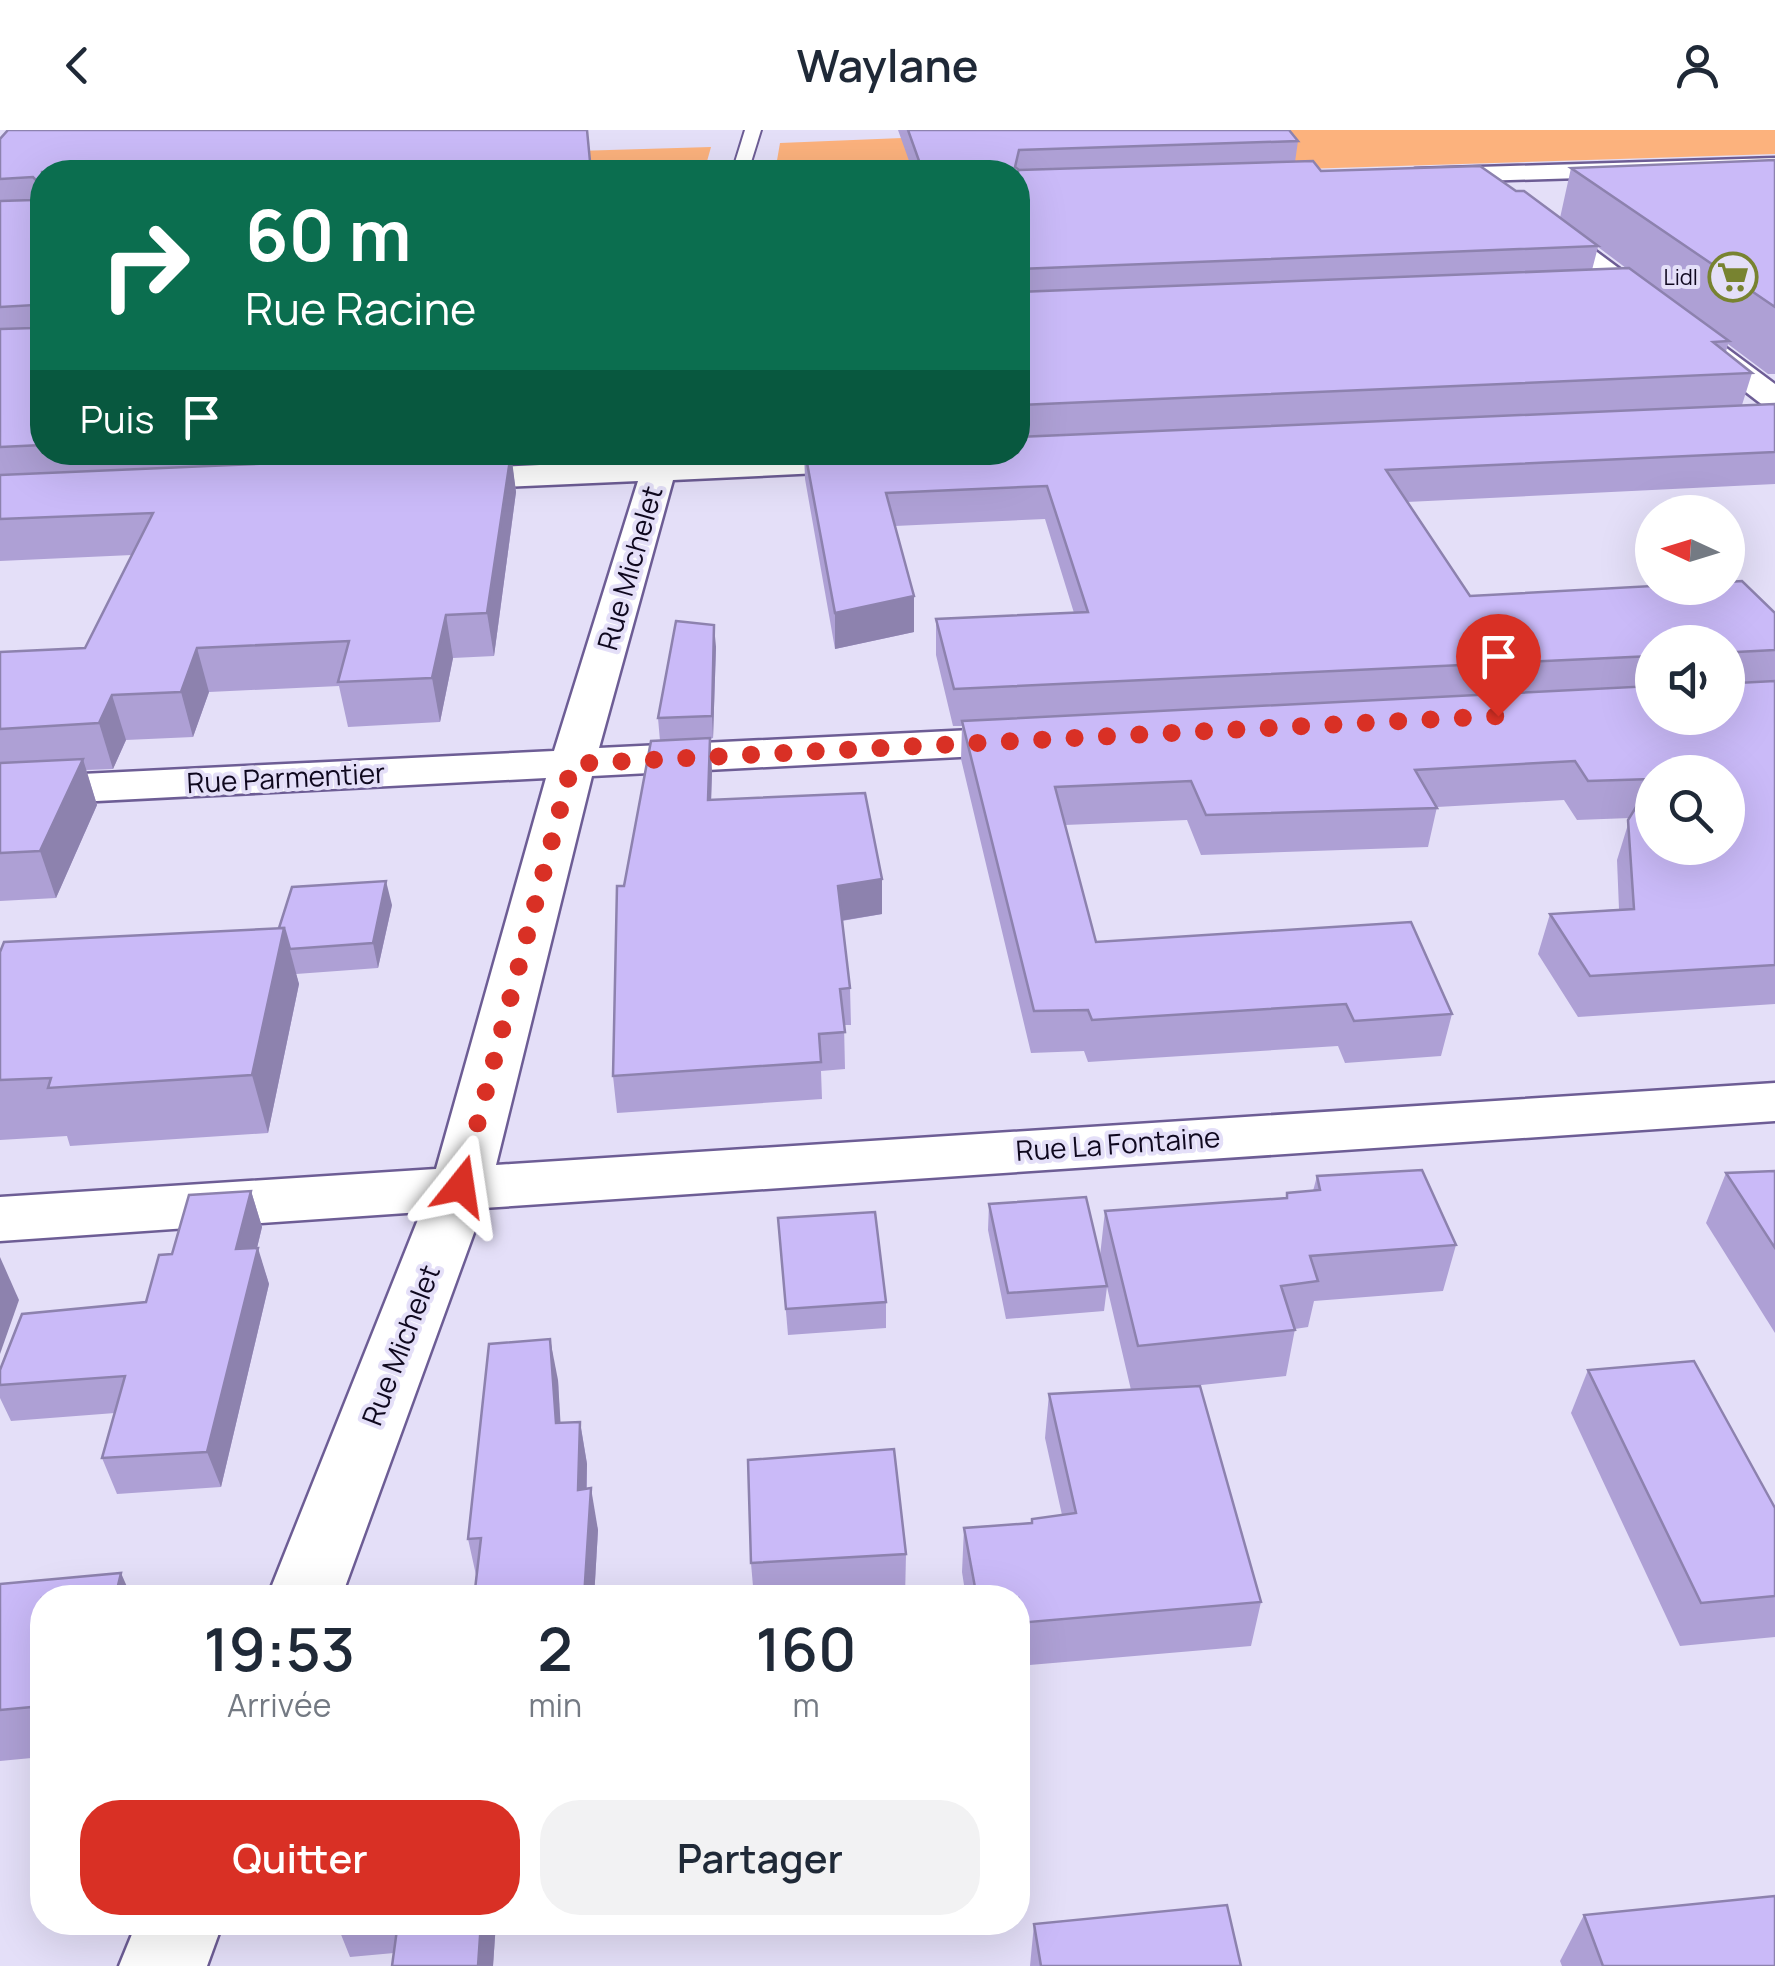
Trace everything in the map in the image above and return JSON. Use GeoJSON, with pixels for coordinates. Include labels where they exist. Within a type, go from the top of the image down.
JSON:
{"type":"FeatureCollection","features":[{"type":"Feature","properties":{"kind":"street"},"geometry":{"type":"LineString","coordinates":[[1397,177],[1775,165]]}},
{"type":"Feature","properties":{"kind":"street"},"geometry":{"type":"LineString","coordinates":[[1478,174],[1628,288],[1768,414]]}},
{"type":"Feature","properties":{"kind":"street"},"geometry":{"type":"LineString","coordinates":[[1589,290],[1628,288]]}},
{"type":"Feature","properties":{"kind":"street"},"geometry":{"type":"LineString","coordinates":[[411,482],[614,465]]}},
{"type":"Feature","properties":{"kind":"street","name":"Rue Michelet"},"geometry":{"type":"LineString","coordinates":[[309,1585],[461,1186],[572,764],[661,465]]}},
{"type":"Feature","properties":{"kind":"street","name":"Rue Parmentier"},"geometry":{"type":"LineString","coordinates":[[0,792],[1083,738]]}},
{"type":"Feature","properties":{"kind":"street","name":"Rue La Fontaine"},"geometry":{"type":"LineString","coordinates":[[0,1218],[1775,1102]]}},
{"type":"Feature","properties":{"kind":"street"},"geometry":{"type":"LineString","coordinates":[[163,1966],[175,1935]]}},
{"type":"Feature","properties":{"kind":"lane"},"geometry":{"type":"LineString","coordinates":[[744,160],[753,130]]}},
{"type":"Feature","properties":{"kind":"shaded area"},"geometry":{"type":"Polygon","coordinates":[[[1098,130],[1775,130],[1775,154],[1030,178],[1030,160],[777,160],[780,143],[1098,130]]]}},
{"type":"Feature","properties":{"kind":"shaded area"},"geometry":{"type":"Polygon","coordinates":[[[711,147],[707,160],[271,160],[711,147]]]}},
{"type":"Feature","properties":{"kind":"building"},"geometry":{"type":"Polygon","coordinates":[[[8,130],[587,130],[590,160],[30,160],[30,177],[0,179],[0,139],[8,130]]]}},
{"type":"Feature","properties":{"kind":"building"},"geometry":{"type":"Polygon","coordinates":[[[908,130],[1289,130],[1298,141],[1019,150],[1017,160],[919,160],[908,130]]]}},
{"type":"Feature","properties":{"kind":"building"},"geometry":{"type":"Polygon","coordinates":[[[1775,160],[1775,307],[1571,168],[1775,160]]]}},
{"type":"Feature","properties":{"kind":"building"},"geometry":{"type":"Polygon","coordinates":[[[1313,161],[1321,171],[1480,166],[1516,191],[1524,191],[1598,246],[1030,269],[1030,170],[1313,161]]]}},
{"type":"Feature","properties":{"kind":"building"},"geometry":{"type":"Polygon","coordinates":[[[30,200],[30,305],[0,307],[0,201],[30,200]]]}},
{"type":"Feature","properties":{"kind":"building"},"geometry":{"type":"Polygon","coordinates":[[[1629,268],[1729,341],[1713,342],[1752,373],[1030,405],[1030,292],[1629,268]]]}},
{"type":"Feature","properties":{"kind":"building"},"geometry":{"type":"Polygon","coordinates":[[[30,328],[30,446],[0,447],[0,329],[30,328]]]}},
{"type":"Feature","properties":{"kind":"building"},"geometry":{"type":"Polygon","coordinates":[[[1775,404],[1775,452],[1386,470],[1470,596],[1635,587],[1635,605],[1745,605],[1745,584],[1775,613],[1775,650],[1745,652],[1745,625],[1635,625],[1635,657],[954,689],[936,619],[1088,612],[1047,486],[886,493],[914,596],[835,613],[807,465],[1030,465],[1030,436],[1775,404]]]}},
{"type":"Feature","properties":{"kind":"building"},"geometry":{"type":"Polygon","coordinates":[[[232,465],[509,465],[487,613],[446,615],[432,678],[338,682],[349,641],[197,648],[181,692],[112,695],[99,723],[0,729],[0,652],[85,648],[153,513],[0,519],[0,475],[232,465]]]}},
{"type":"Feature","properties":{"kind":"building"},"geometry":{"type":"Polygon","coordinates":[[[676,621],[714,625],[712,716],[658,718],[676,621]]]}},
{"type":"Feature","properties":{"kind":"building"},"geometry":{"type":"Polygon","coordinates":[[[1775,681],[1775,965],[1590,976],[1550,914],[1634,909],[1628,820],[1635,809],[1635,865],[1745,865],[1745,755],[1635,755],[1635,780],[1588,781],[1575,761],[1415,770],[1437,808],[1206,815],[1191,781],[1055,787],[1096,942],[1411,922],[1452,1014],[1354,1021],[1346,1004],[1092,1020],[1088,1010],[1034,1011],[962,721],[1635,687],[1635,735],[1745,735],[1745,683],[1775,681]]]}},
{"type":"Feature","properties":{"kind":"building"},"geometry":{"type":"Polygon","coordinates":[[[710,738],[708,800],[865,793],[882,879],[838,886],[850,988],[840,989],[845,1032],[819,1034],[821,1062],[613,1076],[617,886],[624,886],[651,741],[710,738]]]}},
{"type":"Feature","properties":{"kind":"building"},"geometry":{"type":"Polygon","coordinates":[[[83,759],[40,851],[0,853],[0,763],[83,759]]]}},
{"type":"Feature","properties":{"kind":"building"},"geometry":{"type":"Polygon","coordinates":[[[386,881],[373,943],[290,949],[284,928],[279,928],[292,887],[386,881]]]}},
{"type":"Feature","properties":{"kind":"building"},"geometry":{"type":"Polygon","coordinates":[[[284,928],[252,1075],[48,1088],[51,1078],[0,1080],[0,952],[4,942],[284,928]]]}},
{"type":"Feature","properties":{"kind":"building"},"geometry":{"type":"Polygon","coordinates":[[[1422,1170],[1456,1245],[1310,1256],[1318,1281],[1281,1286],[1295,1330],[1138,1346],[1105,1211],[1287,1198],[1287,1193],[1320,1190],[1317,1176],[1422,1170]]]}},
{"type":"Feature","properties":{"kind":"building"},"geometry":{"type":"Polygon","coordinates":[[[1775,1171],[1775,1248],[1726,1173],[1775,1171]]]}},
{"type":"Feature","properties":{"kind":"building"},"geometry":{"type":"Polygon","coordinates":[[[251,1191],[236,1249],[258,1248],[207,1452],[102,1458],[125,1376],[0,1385],[0,1370],[22,1314],[146,1302],[159,1255],[172,1254],[189,1195],[251,1191]]]}},
{"type":"Feature","properties":{"kind":"building"},"geometry":{"type":"Polygon","coordinates":[[[1086,1197],[1107,1286],[1008,1293],[989,1204],[1086,1197]]]}},
{"type":"Feature","properties":{"kind":"building"},"geometry":{"type":"Polygon","coordinates":[[[875,1212],[886,1302],[786,1309],[778,1218],[875,1212]]]}},
{"type":"Feature","properties":{"kind":"building"},"geometry":{"type":"Polygon","coordinates":[[[550,1339],[556,1423],[580,1422],[578,1490],[591,1488],[585,1585],[476,1585],[481,1538],[468,1539],[489,1344],[550,1339]]]}},
{"type":"Feature","properties":{"kind":"building"},"geometry":{"type":"Polygon","coordinates":[[[1694,1361],[1775,1508],[1775,1596],[1701,1603],[1588,1370],[1694,1361]]]}},
{"type":"Feature","properties":{"kind":"building"},"geometry":{"type":"Polygon","coordinates":[[[1200,1386],[1261,1602],[1030,1622],[1030,1585],[975,1585],[964,1528],[1032,1523],[1032,1519],[1076,1513],[1049,1394],[1200,1386]]]}},
{"type":"Feature","properties":{"kind":"building"},"geometry":{"type":"Polygon","coordinates":[[[894,1449],[906,1554],[751,1563],[748,1460],[894,1449]]]}},
{"type":"Feature","properties":{"kind":"building"},"geometry":{"type":"Polygon","coordinates":[[[121,1573],[118,1585],[30,1585],[30,1707],[0,1710],[0,1584],[121,1573]]]}},
{"type":"Feature","properties":{"kind":"building"},"geometry":{"type":"Polygon","coordinates":[[[1775,1896],[1775,1966],[1603,1966],[1584,1915],[1775,1896]]]}},
{"type":"Feature","properties":{"kind":"building"},"geometry":{"type":"Polygon","coordinates":[[[1227,1905],[1241,1966],[1041,1966],[1034,1924],[1227,1905]]]}},
{"type":"Feature","properties":{"kind":"building"},"geometry":{"type":"Polygon","coordinates":[[[396,1935],[480,1935],[478,1966],[392,1966],[396,1935]]]}},
{"type":"Feature","properties":{"kind":"place","name":"Lidl"},"geometry":{"type":"Point","coordinates":[1733,277]}},
{"type":"Feature","properties":{"kind":"route"},"geometry":{"type":"LineString","coordinates":[[461,1186],[572,764],[1498,716]]}}]}
